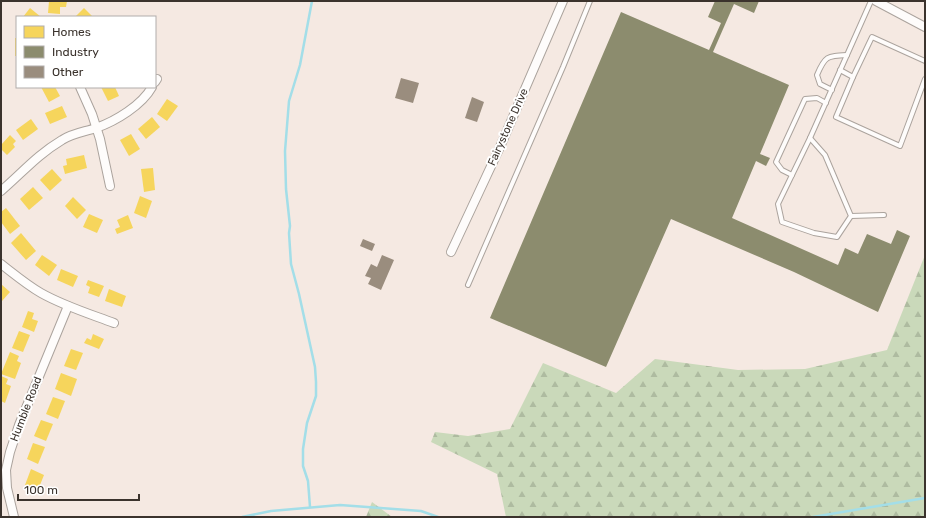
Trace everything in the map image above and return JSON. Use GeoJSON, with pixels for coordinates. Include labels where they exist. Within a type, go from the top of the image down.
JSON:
{"type":"FeatureCollection","features":[{"type":"Feature","properties":{"kind":"street","name":"Fairystone Drive"},"geometry":{"type":"LineString","coordinates":[[451,252],[500,147],[563,1]]}},
{"type":"Feature","properties":{"kind":"street"},"geometry":{"type":"LineString","coordinates":[[876,1],[925,27]]}},
{"type":"Feature","properties":{"kind":"street"},"geometry":{"type":"LineString","coordinates":[[80,88],[92,114],[100,139],[110,186]]}},
{"type":"Feature","properties":{"kind":"street"},"geometry":{"type":"LineString","coordinates":[[1,191],[47,149],[70,135],[96,128],[118,118],[131,109],[150,92],[152,88]]}},
{"type":"Feature","properties":{"kind":"street"},"geometry":{"type":"LineString","coordinates":[[1,264],[27,284],[42,293],[68,306],[114,323]]}},
{"type":"Feature","properties":{"kind":"street","name":"Humble Road"},"geometry":{"type":"LineString","coordinates":[[14,517],[7,488],[6,470],[10,452],[19,425],[68,306]]}},
{"type":"Feature","properties":{"kind":"lane"},"geometry":{"type":"LineString","coordinates":[[468,285],[590,1]]}},
{"type":"Feature","properties":{"kind":"lane"},"geometry":{"type":"LineString","coordinates":[[851,216],[837,237],[814,233],[782,222],[778,204],[832,90],[871,1]]}},
{"type":"Feature","properties":{"kind":"lane"},"geometry":{"type":"LineString","coordinates":[[925,61],[872,37],[836,117],[900,146],[925,79]]}},
{"type":"Feature","properties":{"kind":"lane"},"geometry":{"type":"LineString","coordinates":[[832,90],[820,84],[817,76],[822,64],[830,56],[847,55]]}},
{"type":"Feature","properties":{"kind":"lane"},"geometry":{"type":"LineString","coordinates":[[840,70],[853,77]]}},
{"type":"Feature","properties":{"kind":"lane"},"geometry":{"type":"LineString","coordinates":[[792,175],[782,170],[776,162],[805,99],[816,98],[826,103]]}},
{"type":"Feature","properties":{"kind":"lane"},"geometry":{"type":"LineString","coordinates":[[810,138],[825,155],[851,216]]}},
{"type":"Feature","properties":{"kind":"lane"},"geometry":{"type":"LineString","coordinates":[[851,216],[884,215]]}},
{"type":"Feature","properties":{"kind":"green space"},"geometry":{"type":"Polygon","coordinates":[[[925,255],[925,517],[506,517],[497,474],[431,442],[435,432],[468,436],[510,429],[543,363],[616,393],[655,359],[738,370],[805,369],[887,350],[925,255]]]}},
{"type":"Feature","properties":{"kind":"green space"},"geometry":{"type":"Polygon","coordinates":[[[372,502],[392,517],[366,517],[372,502]]]}},
{"type":"Feature","properties":{"kind":"building: Homes"},"geometry":{"type":"Polygon","coordinates":[[[49,1],[67,1],[66,7],[60,7],[60,14],[48,13],[49,1]]]}},
{"type":"Feature","properties":{"kind":"building: Homes"},"geometry":{"type":"Polygon","coordinates":[[[30,8],[40,16],[24,16],[30,8]]]}},
{"type":"Feature","properties":{"kind":"building: Homes"},"geometry":{"type":"Polygon","coordinates":[[[84,8],[92,16],[76,16],[84,8]]]}},
{"type":"Feature","properties":{"kind":"building: Homes"},"geometry":{"type":"Polygon","coordinates":[[[15,38],[16,38],[16,56],[15,38]]]}},
{"type":"Feature","properties":{"kind":"building: Homes"},"geometry":{"type":"Polygon","coordinates":[[[42,88],[56,88],[60,96],[49,102],[42,88]]]}},
{"type":"Feature","properties":{"kind":"building: Homes"},"geometry":{"type":"Polygon","coordinates":[[[102,88],[115,88],[119,96],[108,101],[102,88]]]}},
{"type":"Feature","properties":{"kind":"building: Homes"},"geometry":{"type":"Polygon","coordinates":[[[167,99],[178,106],[167,121],[157,114],[167,99]]]}},
{"type":"Feature","properties":{"kind":"building: Homes"},"geometry":{"type":"Polygon","coordinates":[[[62,106],[67,117],[50,124],[45,113],[62,106]]]}},
{"type":"Feature","properties":{"kind":"building: Homes"},"geometry":{"type":"Polygon","coordinates":[[[152,117],[160,127],[146,139],[138,129],[152,117]]]}},
{"type":"Feature","properties":{"kind":"building: Homes"},"geometry":{"type":"Polygon","coordinates":[[[31,119],[38,129],[23,140],[16,130],[31,119]]]}},
{"type":"Feature","properties":{"kind":"building: Homes"},"geometry":{"type":"Polygon","coordinates":[[[131,134],[140,149],[129,156],[120,140],[131,134]]]}},
{"type":"Feature","properties":{"kind":"building: Homes"},"geometry":{"type":"Polygon","coordinates":[[[10,135],[16,141],[13,144],[15,147],[7,155],[1,149],[1,145],[10,135]]]}},
{"type":"Feature","properties":{"kind":"building: Homes"},"geometry":{"type":"Polygon","coordinates":[[[84,155],[87,168],[65,174],[63,166],[67,165],[66,159],[84,155]]]}},
{"type":"Feature","properties":{"kind":"building: Homes"},"geometry":{"type":"Polygon","coordinates":[[[153,168],[155,190],[144,192],[141,169],[153,168]]]}},
{"type":"Feature","properties":{"kind":"building: Homes"},"geometry":{"type":"Polygon","coordinates":[[[52,169],[62,180],[50,191],[40,180],[52,169]]]}},
{"type":"Feature","properties":{"kind":"building: Homes"},"geometry":{"type":"Polygon","coordinates":[[[33,187],[43,198],[29,210],[20,199],[33,187]]]}},
{"type":"Feature","properties":{"kind":"building: Homes"},"geometry":{"type":"Polygon","coordinates":[[[140,196],[152,201],[146,218],[134,213],[140,196]]]}},
{"type":"Feature","properties":{"kind":"building: Homes"},"geometry":{"type":"Polygon","coordinates":[[[73,197],[86,210],[77,219],[65,206],[73,197]]]}},
{"type":"Feature","properties":{"kind":"building: Homes"},"geometry":{"type":"Polygon","coordinates":[[[6,208],[20,226],[10,234],[1,222],[1,212],[6,208]]]}},
{"type":"Feature","properties":{"kind":"building: Homes"},"geometry":{"type":"Polygon","coordinates":[[[89,214],[103,220],[97,233],[83,227],[89,214]]]}},
{"type":"Feature","properties":{"kind":"building: Homes"},"geometry":{"type":"Polygon","coordinates":[[[128,215],[133,228],[117,234],[115,229],[120,227],[117,220],[128,215]]]}},
{"type":"Feature","properties":{"kind":"building: Homes"},"geometry":{"type":"Polygon","coordinates":[[[21,233],[36,251],[26,260],[11,243],[21,233]]]}},
{"type":"Feature","properties":{"kind":"building: Homes"},"geometry":{"type":"Polygon","coordinates":[[[42,255],[57,265],[49,276],[35,265],[42,255]]]}},
{"type":"Feature","properties":{"kind":"building: Homes"},"geometry":{"type":"Polygon","coordinates":[[[61,269],[78,276],[73,287],[57,280],[61,269]]]}},
{"type":"Feature","properties":{"kind":"building: Homes"},"geometry":{"type":"Polygon","coordinates":[[[88,280],[104,286],[99,297],[88,293],[90,287],[86,285],[88,280]]]}},
{"type":"Feature","properties":{"kind":"building: Homes"},"geometry":{"type":"Polygon","coordinates":[[[1,284],[10,292],[2,301],[1,300],[1,284]]]}},
{"type":"Feature","properties":{"kind":"building: Homes"},"geometry":{"type":"Polygon","coordinates":[[[109,289],[126,296],[122,307],[105,301],[109,289]]]}},
{"type":"Feature","properties":{"kind":"building: Homes"},"geometry":{"type":"Polygon","coordinates":[[[28,311],[34,313],[32,319],[38,321],[34,332],[22,327],[28,311]]]}},
{"type":"Feature","properties":{"kind":"building: Homes"},"geometry":{"type":"Polygon","coordinates":[[[19,331],[30,335],[23,352],[12,348],[19,331]]]}},
{"type":"Feature","properties":{"kind":"building: Homes"},"geometry":{"type":"Polygon","coordinates":[[[93,334],[104,339],[99,349],[84,343],[87,338],[91,340],[93,334]]]}},
{"type":"Feature","properties":{"kind":"building: Homes"},"geometry":{"type":"Polygon","coordinates":[[[71,349],[83,353],[76,370],[64,366],[71,349]]]}},
{"type":"Feature","properties":{"kind":"building: Homes"},"geometry":{"type":"Polygon","coordinates":[[[10,352],[19,356],[17,361],[21,363],[15,379],[1,374],[10,352]]]}},
{"type":"Feature","properties":{"kind":"building: Homes"},"geometry":{"type":"Polygon","coordinates":[[[61,373],[77,379],[71,396],[55,389],[61,373]]]}},
{"type":"Feature","properties":{"kind":"building: Homes"},"geometry":{"type":"Polygon","coordinates":[[[1,376],[8,379],[6,384],[11,386],[5,403],[1,401],[1,376]]]}},
{"type":"Feature","properties":{"kind":"building: Homes"},"geometry":{"type":"Polygon","coordinates":[[[53,397],[65,401],[58,419],[46,414],[53,397]]]}},
{"type":"Feature","properties":{"kind":"building: Homes"},"geometry":{"type":"Polygon","coordinates":[[[41,420],[53,424],[46,441],[34,436],[41,420]]]}},
{"type":"Feature","properties":{"kind":"building: Homes"},"geometry":{"type":"Polygon","coordinates":[[[33,443],[45,447],[38,464],[27,459],[33,443]]]}},
{"type":"Feature","properties":{"kind":"building: Homes"},"geometry":{"type":"Polygon","coordinates":[[[31,469],[44,475],[38,490],[25,485],[31,469]]]}},
{"type":"Feature","properties":{"kind":"building: Industry"},"geometry":{"type":"Polygon","coordinates":[[[715,1],[759,1],[754,13],[734,4],[713,52],[789,85],[760,154],[770,158],[766,166],[756,161],[732,218],[838,265],[845,248],[858,254],[867,234],[891,244],[897,230],[910,236],[878,312],[794,272],[671,219],[606,367],[490,318],[621,12],[709,50],[721,23],[708,17],[715,1]]]}},
{"type":"Feature","properties":{"kind":"building: Other"},"geometry":{"type":"Polygon","coordinates":[[[401,78],[419,83],[413,103],[395,98],[401,78]]]}},
{"type":"Feature","properties":{"kind":"building: Other"},"geometry":{"type":"Polygon","coordinates":[[[472,97],[484,102],[477,122],[465,118],[472,97]]]}},
{"type":"Feature","properties":{"kind":"building: Other"},"geometry":{"type":"Polygon","coordinates":[[[363,239],[375,244],[372,251],[360,246],[363,239]]]}},
{"type":"Feature","properties":{"kind":"building: Other"},"geometry":{"type":"Polygon","coordinates":[[[382,255],[394,260],[381,290],[368,284],[371,278],[365,276],[371,264],[377,267],[382,255]]]}},
{"type":"Feature","properties":{"kind":"waterway"},"geometry":{"type":"LineString","coordinates":[[310,507],[308,481],[303,466],[303,449],[307,423],[316,396],[315,367],[291,264],[285,151],[289,101],[300,65],[312,1]]}},
{"type":"Feature","properties":{"kind":"waterway"},"geometry":{"type":"LineString","coordinates":[[813,517],[925,498]]}},
{"type":"Feature","properties":{"kind":"waterway"},"geometry":{"type":"LineString","coordinates":[[242,517],[271,511],[340,505],[421,511],[438,517]]}}]}
